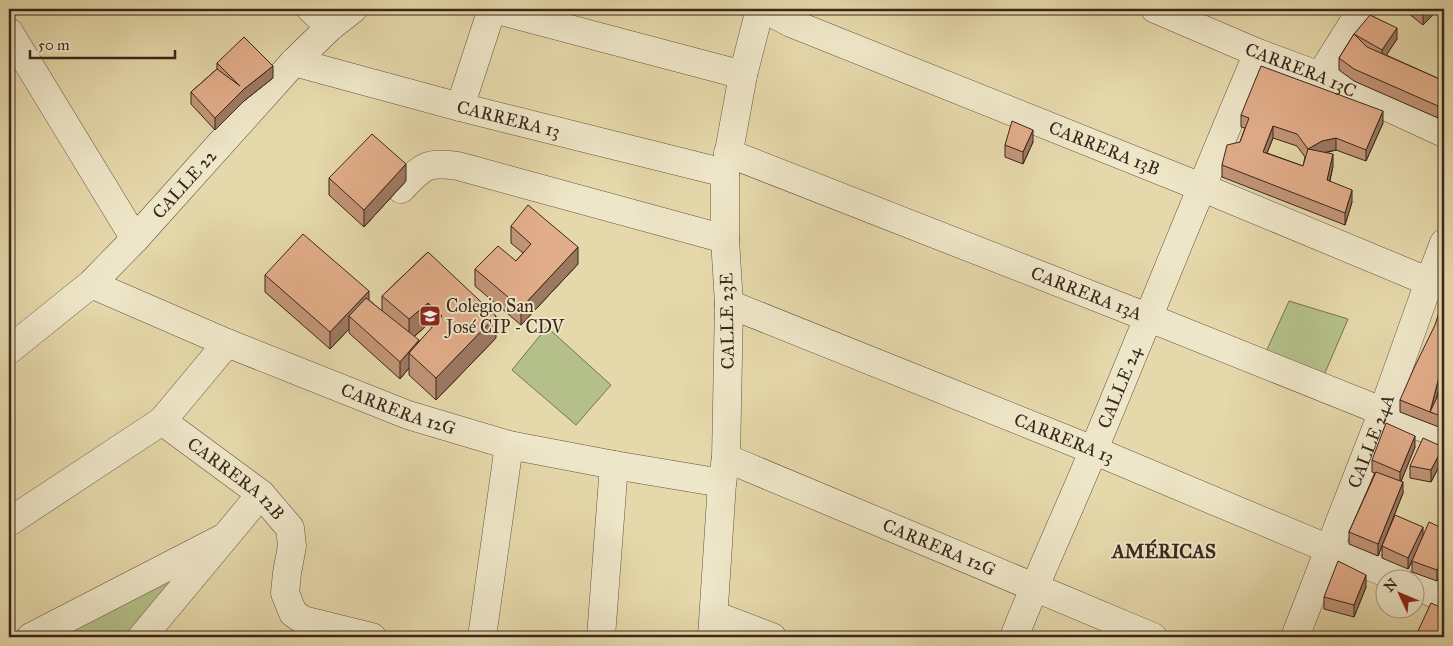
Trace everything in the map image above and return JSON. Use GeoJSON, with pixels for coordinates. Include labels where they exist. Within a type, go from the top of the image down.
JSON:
{"type":"FeatureCollection","features":[{"type":"Feature","properties":{"kind":"street","name":"CALLE 22"},"geometry":{"type":"LineString","coordinates":[[9,350],[91,284],[135,238],[294,62],[321,18],[353,9]]}},
{"type":"Feature","properties":{"kind":"street"},"geometry":{"type":"LineString","coordinates":[[460,107],[493,9],[743,75]]}},
{"type":"Feature","properties":{"kind":"street","name":"CALLE 23E"},"geometry":{"type":"LineString","coordinates":[[713,626],[724,470],[729,304],[725,239],[726,163],[743,75],[760,9]]}},
{"type":"Feature","properties":{"kind":"street","name":"CARRERA 13B"},"geometry":{"type":"LineString","coordinates":[[764,9],[791,23],[1201,187],[1437,285]]}},
{"type":"Feature","properties":{"kind":"street","name":"CARRERA 13C"},"geometry":{"type":"LineString","coordinates":[[1155,9],[1320,76],[1444,133]]}},
{"type":"Feature","properties":{"kind":"street"},"geometry":{"type":"LineString","coordinates":[[1320,76],[1362,9]]}},
{"type":"Feature","properties":{"kind":"street"},"geometry":{"type":"LineString","coordinates":[[9,32],[135,238]]}},
{"type":"Feature","properties":{"kind":"street","name":"CALLE 24"},"geometry":{"type":"LineString","coordinates":[[1014,637],[1258,52]]}},
{"type":"Feature","properties":{"kind":"street","name":"CARRERA 13"},"geometry":{"type":"LineString","coordinates":[[294,62],[460,107],[726,163]]}},
{"type":"Feature","properties":{"kind":"street"},"geometry":{"type":"LineString","coordinates":[[401,189],[420,170],[440,163],[458,166],[725,239]]}},
{"type":"Feature","properties":{"kind":"street","name":"CARRERA 13A"},"geometry":{"type":"LineString","coordinates":[[726,163],[1147,317],[1444,436]]}},
{"type":"Feature","properties":{"kind":"street","name":"CALLE 24A"},"geometry":{"type":"LineString","coordinates":[[1295,637],[1383,411],[1437,285],[1444,243]]}},
{"type":"Feature","properties":{"kind":"street","name":"CARRERA 12G"},"geometry":{"type":"LineString","coordinates":[[91,284],[227,344],[408,415],[509,445],[614,465],[724,470],[1033,588],[1153,637]]}},
{"type":"Feature","properties":{"kind":"street","name":"CARRERA 13"},"geometry":{"type":"LineString","coordinates":[[729,304],[1093,450],[1376,569]]}},
{"type":"Feature","properties":{"kind":"street"},"geometry":{"type":"LineString","coordinates":[[9,522],[162,421],[227,344]]}},
{"type":"Feature","properties":{"kind":"street","name":"CARRERA 12B"},"geometry":{"type":"LineString","coordinates":[[162,421],[261,494],[290,528],[292,546],[286,573],[285,593],[297,629],[372,637]]}},
{"type":"Feature","properties":{"kind":"street"},"geometry":{"type":"LineString","coordinates":[[482,637],[509,445]]}},
{"type":"Feature","properties":{"kind":"street"},"geometry":{"type":"LineString","coordinates":[[601,637],[614,465]]}},
{"type":"Feature","properties":{"kind":"street"},"geometry":{"type":"LineString","coordinates":[[142,637],[261,494]]}},
{"type":"Feature","properties":{"kind":"street"},"geometry":{"type":"LineString","coordinates":[[31,637],[223,538]]}},
{"type":"Feature","properties":{"kind":"street"},"geometry":{"type":"LineString","coordinates":[[1426,590],[1444,598]]}},
{"type":"Feature","properties":{"kind":"street"},"geometry":{"type":"LineString","coordinates":[[713,626],[772,637]]}},
{"type":"Feature","properties":{"kind":"green space"},"geometry":{"type":"Polygon","coordinates":[[[1289,301],[1348,319],[1322,380],[1265,354],[1289,301]]]}},
{"type":"Feature","properties":{"kind":"green space"},"geometry":{"type":"Polygon","coordinates":[[[547,327],[611,385],[576,425],[512,370],[547,327]]]}},
{"type":"Feature","properties":{"kind":"green space"},"geometry":{"type":"Polygon","coordinates":[[[223,538],[142,637],[31,637],[223,538]]]}},
{"type":"Feature","properties":{"kind":"building"},"geometry":{"type":"Polygon","coordinates":[[[1418,9],[1427,9],[1423,13],[1418,9]]]}},
{"type":"Feature","properties":{"kind":"building"},"geometry":{"type":"Polygon","coordinates":[[[1370,15],[1397,28],[1382,50],[1354,34],[1370,15]]]}},
{"type":"Feature","properties":{"kind":"building"},"geometry":{"type":"Polygon","coordinates":[[[1354,34],[1367,47],[1444,81],[1444,97],[1438,106],[1354,69],[1339,58],[1354,34]]]}},
{"type":"Feature","properties":{"kind":"building"},"geometry":{"type":"Polygon","coordinates":[[[244,37],[273,66],[244,89],[215,118],[191,92],[217,69],[240,86],[217,63],[244,37]]]}},
{"type":"Feature","properties":{"kind":"building"},"geometry":{"type":"Polygon","coordinates":[[[1261,66],[1383,111],[1366,150],[1336,138],[1322,141],[1308,149],[1333,154],[1327,180],[1352,190],[1345,213],[1222,165],[1227,145],[1240,142],[1249,118],[1241,115],[1261,66]],[[1273,126],[1263,152],[1303,166],[1308,149],[1297,134],[1273,126]]]}},
{"type":"Feature","properties":{"kind":"building"},"geometry":{"type":"Polygon","coordinates":[[[1012,121],[1033,130],[1023,152],[1005,145],[1012,121]]]}},
{"type":"Feature","properties":{"kind":"building"},"geometry":{"type":"Polygon","coordinates":[[[372,134],[406,164],[364,210],[329,178],[372,134]]]}},
{"type":"Feature","properties":{"kind":"building"},"geometry":{"type":"Polygon","coordinates":[[[528,205],[578,247],[521,308],[475,269],[498,246],[516,261],[531,244],[511,226],[528,205]]]}},
{"type":"Feature","properties":{"kind":"building"},"geometry":{"type":"Polygon","coordinates":[[[303,234],[369,291],[330,332],[265,275],[303,234]]]}},
{"type":"Feature","properties":{"kind":"building"},"geometry":{"type":"Polygon","coordinates":[[[428,252],[496,316],[436,378],[409,353],[442,316],[428,303],[409,319],[382,296],[428,252]]]}},
{"type":"Feature","properties":{"kind":"building"},"geometry":{"type":"Polygon","coordinates":[[[1444,297],[1444,365],[1430,412],[1400,400],[1435,325],[1444,297]]]}},
{"type":"Feature","properties":{"kind":"building"},"geometry":{"type":"Polygon","coordinates":[[[366,298],[419,340],[400,362],[349,316],[366,298]]]}},
{"type":"Feature","properties":{"kind":"building"},"geometry":{"type":"Polygon","coordinates":[[[1440,391],[1444,392],[1444,417],[1430,412],[1440,391]]]}},
{"type":"Feature","properties":{"kind":"building"},"geometry":{"type":"Polygon","coordinates":[[[1386,423],[1415,436],[1400,472],[1372,460],[1386,423]]]}},
{"type":"Feature","properties":{"kind":"building"},"geometry":{"type":"Polygon","coordinates":[[[1423,438],[1443,447],[1431,470],[1410,466],[1423,438]]]}},
{"type":"Feature","properties":{"kind":"building"},"geometry":{"type":"Polygon","coordinates":[[[1376,472],[1403,482],[1378,544],[1349,532],[1376,472]]]}},
{"type":"Feature","properties":{"kind":"building"},"geometry":{"type":"Polygon","coordinates":[[[1395,515],[1423,527],[1408,558],[1382,546],[1395,515]]]}},
{"type":"Feature","properties":{"kind":"building"},"geometry":{"type":"Polygon","coordinates":[[[1429,522],[1444,529],[1444,554],[1437,570],[1412,561],[1429,522]]]}},
{"type":"Feature","properties":{"kind":"building"},"geometry":{"type":"Polygon","coordinates":[[[1338,561],[1366,575],[1354,605],[1324,597],[1338,561]]]}},
{"type":"Feature","properties":{"kind":"building"},"geometry":{"type":"Polygon","coordinates":[[[1431,603],[1444,609],[1444,637],[1433,637],[1418,631],[1424,618],[1426,618],[1431,603]]]}},
{"type":"Feature","properties":{"kind":"place","name":"Colegio San José CIP - CDV"},"geometry":{"type":"Point","coordinates":[430,316]}},
{"type":"Feature","properties":{"kind":"district","name":"AMÉRICAS"},"geometry":{"type":"Point","coordinates":[1164,551]}}]}
